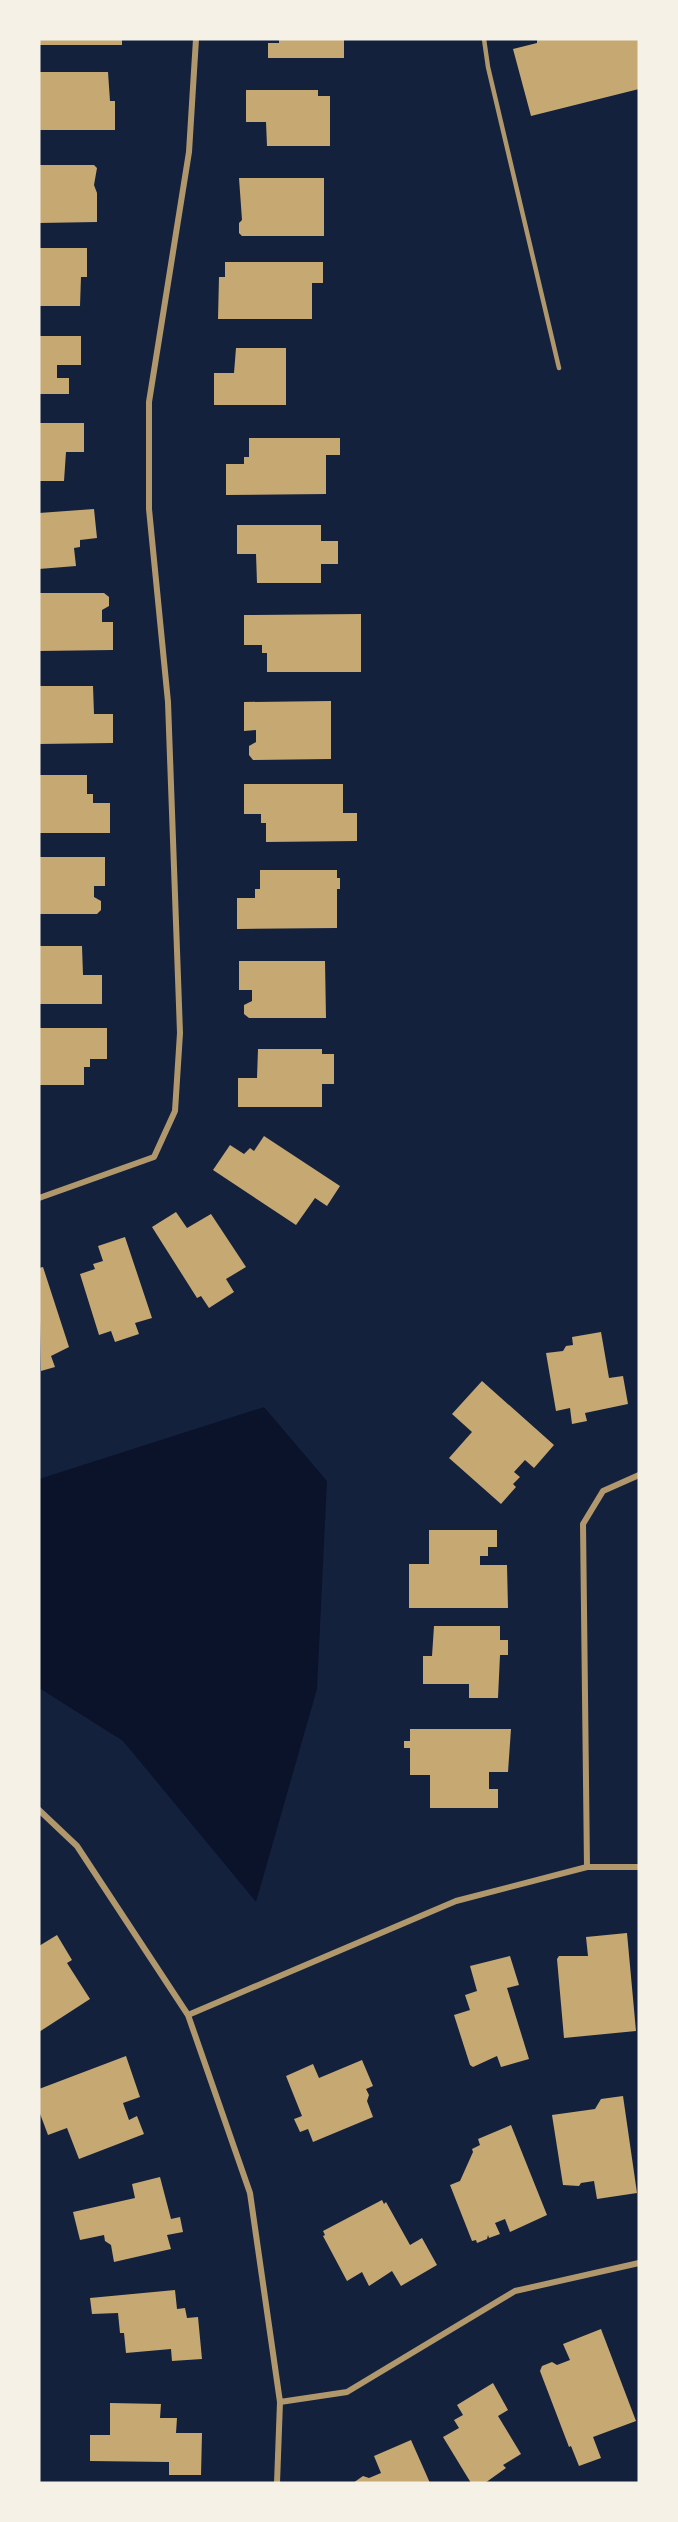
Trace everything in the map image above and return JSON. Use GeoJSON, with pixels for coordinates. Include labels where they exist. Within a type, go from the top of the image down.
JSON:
{"type":"FeatureCollection","features":[{"type":"Feature","properties":{"kind":"street"},"geometry":{"type":"LineString","coordinates":[[39,1198],[154,1156],[175,1111],[180,1033],[168,702],[149,508],[149,402],[189,153],[196,39]]}},
{"type":"Feature","properties":{"kind":"street"},"geometry":{"type":"LineString","coordinates":[[587,1867],[583,1524],[603,1491],[639,1475]]}},
{"type":"Feature","properties":{"kind":"street"},"geometry":{"type":"LineString","coordinates":[[39,1810],[77,1846],[188,2015],[250,2193],[280,2402],[277,2483]]}},
{"type":"Feature","properties":{"kind":"street"},"geometry":{"type":"LineString","coordinates":[[188,2015],[456,1901],[587,1867],[639,1867]]}},
{"type":"Feature","properties":{"kind":"street"},"geometry":{"type":"LineString","coordinates":[[280,2402],[347,2392],[515,2291],[639,2263]]}},
{"type":"Feature","properties":{"kind":"lane"},"geometry":{"type":"LineString","coordinates":[[484,39],[488,67],[559,368]]}},
{"type":"Feature","properties":{"kind":"water"},"geometry":{"type":"Polygon","coordinates":[[[264,1407],[327,1481],[317,1689],[256,1902],[123,1741],[39,1688],[39,1479],[264,1407]]]}},
{"type":"Feature","properties":{"kind":"building"},"geometry":{"type":"Polygon","coordinates":[[[39,39],[122,39],[122,45],[39,45],[39,39]]]}},
{"type":"Feature","properties":{"kind":"building"},"geometry":{"type":"Polygon","coordinates":[[[279,39],[344,39],[344,58],[268,58],[268,43],[279,43],[279,39]]]}},
{"type":"Feature","properties":{"kind":"building"},"geometry":{"type":"Polygon","coordinates":[[[537,39],[639,39],[639,89],[531,116],[513,49],[537,43],[537,39]]]}},
{"type":"Feature","properties":{"kind":"building"},"geometry":{"type":"Polygon","coordinates":[[[39,72],[108,72],[110,101],[115,101],[115,130],[39,130],[39,72]]]}},
{"type":"Feature","properties":{"kind":"building"},"geometry":{"type":"Polygon","coordinates":[[[246,90],[318,90],[318,96],[330,96],[330,146],[267,146],[266,122],[246,122],[246,90]]]}},
{"type":"Feature","properties":{"kind":"building"},"geometry":{"type":"Polygon","coordinates":[[[39,165],[94,165],[97,168],[94,185],[97,193],[97,222],[39,223],[39,165]]]}},
{"type":"Feature","properties":{"kind":"building"},"geometry":{"type":"Polygon","coordinates":[[[239,178],[324,178],[324,236],[242,236],[239,233],[239,223],[242,220],[239,178]]]}},
{"type":"Feature","properties":{"kind":"building"},"geometry":{"type":"Polygon","coordinates":[[[39,248],[87,248],[87,277],[81,277],[80,306],[39,306],[39,248]]]}},
{"type":"Feature","properties":{"kind":"building"},"geometry":{"type":"Polygon","coordinates":[[[225,262],[323,262],[323,283],[312,283],[312,319],[218,319],[219,277],[225,277],[225,262]]]}},
{"type":"Feature","properties":{"kind":"building"},"geometry":{"type":"Polygon","coordinates":[[[39,336],[81,336],[81,365],[57,365],[57,378],[69,378],[69,394],[39,394],[39,336]]]}},
{"type":"Feature","properties":{"kind":"building"},"geometry":{"type":"Polygon","coordinates":[[[236,348],[286,348],[286,405],[214,405],[214,373],[234,373],[236,348]]]}},
{"type":"Feature","properties":{"kind":"building"},"geometry":{"type":"Polygon","coordinates":[[[39,423],[84,423],[84,452],[66,452],[64,481],[39,481],[39,423]]]}},
{"type":"Feature","properties":{"kind":"building"},"geometry":{"type":"Polygon","coordinates":[[[249,438],[340,438],[340,455],[326,455],[326,494],[226,495],[226,464],[244,464],[244,457],[249,457],[249,438]]]}},
{"type":"Feature","properties":{"kind":"building"},"geometry":{"type":"Polygon","coordinates":[[[94,509],[97,538],[80,540],[80,547],[74,548],[76,566],[39,569],[39,513],[94,509]]]}},
{"type":"Feature","properties":{"kind":"building"},"geometry":{"type":"Polygon","coordinates":[[[237,525],[321,525],[321,541],[338,541],[338,564],[321,564],[321,583],[257,583],[256,554],[237,554],[237,525]]]}},
{"type":"Feature","properties":{"kind":"building"},"geometry":{"type":"Polygon","coordinates":[[[39,593],[104,593],[109,597],[109,606],[102,610],[102,622],[113,622],[113,650],[39,651],[39,593]]]}},
{"type":"Feature","properties":{"kind":"building"},"geometry":{"type":"Polygon","coordinates":[[[361,614],[361,672],[267,672],[267,653],[262,653],[262,645],[244,645],[244,615],[361,614]]]}},
{"type":"Feature","properties":{"kind":"building"},"geometry":{"type":"Polygon","coordinates":[[[39,686],[93,686],[94,714],[113,714],[113,743],[39,744],[39,686]]]}},
{"type":"Feature","properties":{"kind":"building"},"geometry":{"type":"Polygon","coordinates":[[[331,701],[331,759],[253,760],[249,755],[249,746],[256,742],[256,730],[244,731],[244,702],[331,701]]]}},
{"type":"Feature","properties":{"kind":"building"},"geometry":{"type":"Polygon","coordinates":[[[39,775],[87,775],[87,794],[93,794],[93,803],[110,803],[110,833],[39,833],[39,775]]]}},
{"type":"Feature","properties":{"kind":"building"},"geometry":{"type":"Polygon","coordinates":[[[244,784],[343,784],[343,813],[357,813],[357,841],[266,842],[266,823],[261,823],[261,814],[244,814],[244,784]]]}},
{"type":"Feature","properties":{"kind":"building"},"geometry":{"type":"Polygon","coordinates":[[[39,857],[105,857],[105,886],[94,886],[94,897],[101,901],[101,910],[97,914],[39,914],[39,857]]]}},
{"type":"Feature","properties":{"kind":"building"},"geometry":{"type":"Polygon","coordinates":[[[260,870],[337,870],[340,889],[337,889],[337,928],[237,929],[237,898],[255,898],[255,889],[260,889],[260,870]]]}},
{"type":"Feature","properties":{"kind":"building"},"geometry":{"type":"Polygon","coordinates":[[[39,946],[82,946],[83,975],[102,975],[102,1004],[39,1004],[39,946]]]}},
{"type":"Feature","properties":{"kind":"building"},"geometry":{"type":"Polygon","coordinates":[[[239,961],[325,961],[326,1018],[249,1018],[244,1014],[244,1005],[252,1001],[252,990],[239,990],[239,961]]]}},
{"type":"Feature","properties":{"kind":"building"},"geometry":{"type":"Polygon","coordinates":[[[39,1028],[107,1028],[107,1059],[90,1059],[90,1067],[84,1067],[84,1085],[39,1085],[39,1028]]]}},
{"type":"Feature","properties":{"kind":"building"},"geometry":{"type":"Polygon","coordinates":[[[258,1049],[322,1049],[322,1054],[334,1054],[334,1084],[322,1084],[322,1107],[238,1107],[238,1078],[257,1078],[258,1049]]]}},
{"type":"Feature","properties":{"kind":"building"},"geometry":{"type":"Polygon","coordinates":[[[264,1136],[340,1186],[327,1206],[315,1198],[296,1225],[213,1170],[230,1145],[244,1154],[250,1148],[254,1151],[264,1136]]]}},
{"type":"Feature","properties":{"kind":"building"},"geometry":{"type":"Polygon","coordinates":[[[176,1212],[187,1228],[211,1214],[246,1267],[226,1279],[234,1292],[209,1308],[201,1296],[197,1298],[152,1227],[176,1212]]]}},
{"type":"Feature","properties":{"kind":"building"},"geometry":{"type":"Polygon","coordinates":[[[125,1237],[152,1318],[135,1323],[139,1334],[115,1342],[111,1331],[99,1335],[80,1274],[95,1269],[93,1264],[103,1261],[98,1246],[125,1237]]]}},
{"type":"Feature","properties":{"kind":"building"},"geometry":{"type":"Polygon","coordinates":[[[43,1267],[69,1347],[51,1356],[55,1367],[41,1371],[39,1268],[43,1267]]]}},
{"type":"Feature","properties":{"kind":"building"},"geometry":{"type":"Polygon","coordinates":[[[601,1332],[609,1378],[623,1376],[628,1404],[585,1413],[587,1421],[572,1424],[570,1408],[556,1411],[546,1353],[563,1351],[566,1346],[573,1345],[572,1337],[601,1332]]]}},
{"type":"Feature","properties":{"kind":"building"},"geometry":{"type":"Polygon","coordinates":[[[482,1381],[554,1445],[534,1468],[525,1460],[514,1472],[520,1477],[513,1484],[516,1487],[501,1504],[449,1458],[472,1432],[452,1414],[482,1381]]]}},
{"type":"Feature","properties":{"kind":"building"},"geometry":{"type":"Polygon","coordinates":[[[429,1530],[497,1530],[497,1547],[488,1547],[488,1556],[480,1556],[480,1565],[507,1565],[508,1608],[409,1608],[409,1564],[429,1564],[429,1530]]]}},
{"type":"Feature","properties":{"kind":"building"},"geometry":{"type":"Polygon","coordinates":[[[434,1626],[500,1626],[500,1640],[508,1640],[508,1655],[500,1655],[498,1698],[469,1698],[469,1684],[423,1684],[423,1656],[432,1656],[434,1626]]]}},
{"type":"Feature","properties":{"kind":"building"},"geometry":{"type":"Polygon","coordinates":[[[410,1729],[511,1729],[508,1772],[489,1772],[489,1789],[498,1789],[498,1808],[430,1808],[430,1775],[410,1775],[410,1748],[404,1748],[404,1741],[410,1741],[410,1729]]]}},
{"type":"Feature","properties":{"kind":"building"},"geometry":{"type":"Polygon","coordinates":[[[627,1933],[636,2031],[564,2038],[557,1959],[559,1956],[588,1956],[586,1937],[627,1933]]]}},
{"type":"Feature","properties":{"kind":"building"},"geometry":{"type":"Polygon","coordinates":[[[57,1935],[72,1960],[67,1963],[90,1999],[39,2032],[39,1946],[57,1935]]]}},
{"type":"Feature","properties":{"kind":"building"},"geometry":{"type":"Polygon","coordinates":[[[510,1956],[519,1985],[507,1988],[529,2059],[501,2067],[497,2056],[473,2067],[470,2065],[454,2015],[470,2010],[465,1995],[477,1991],[470,1966],[510,1956]]]}},
{"type":"Feature","properties":{"kind":"building"},"geometry":{"type":"Polygon","coordinates":[[[126,2056],[140,2097],[123,2103],[129,2120],[137,2116],[144,2134],[79,2159],[67,2128],[48,2135],[39,2111],[39,2089],[126,2056]]]}},
{"type":"Feature","properties":{"kind":"building"},"geometry":{"type":"Polygon","coordinates":[[[362,2060],[373,2086],[366,2089],[369,2095],[367,2101],[373,2117],[313,2142],[308,2129],[300,2132],[294,2119],[302,2116],[286,2076],[313,2064],[319,2078],[362,2060]]]}},
{"type":"Feature","properties":{"kind":"building"},"geometry":{"type":"Polygon","coordinates":[[[623,2096],[637,2193],[597,2199],[594,2181],[581,2183],[579,2186],[563,2185],[552,2115],[595,2109],[601,2099],[623,2096]]]}},
{"type":"Feature","properties":{"kind":"building"},"geometry":{"type":"Polygon","coordinates":[[[511,2125],[547,2215],[510,2232],[505,2219],[495,2223],[500,2234],[489,2238],[488,2235],[487,2239],[477,2243],[476,2240],[472,2241],[450,2185],[460,2181],[473,2152],[472,2149],[480,2145],[478,2139],[511,2125]]]}},
{"type":"Feature","properties":{"kind":"building"},"geometry":{"type":"Polygon","coordinates":[[[160,2177],[171,2219],[180,2217],[183,2232],[167,2235],[171,2249],[114,2262],[111,2245],[105,2241],[104,2235],[80,2240],[73,2212],[135,2198],[132,2184],[160,2177]]]}},
{"type":"Feature","properties":{"kind":"building"},"geometry":{"type":"Polygon","coordinates":[[[382,2200],[384,2204],[386,2202],[410,2245],[422,2238],[437,2265],[401,2286],[392,2271],[369,2286],[362,2272],[347,2281],[323,2236],[325,2235],[323,2231],[382,2200]]]}},
{"type":"Feature","properties":{"kind":"building"},"geometry":{"type":"Polygon","coordinates":[[[175,2290],[177,2309],[185,2308],[187,2318],[198,2317],[202,2359],[172,2361],[171,2349],[126,2353],[124,2333],[120,2333],[118,2313],[92,2314],[90,2298],[175,2290]]]}},
{"type":"Feature","properties":{"kind":"building"},"geometry":{"type":"Polygon","coordinates":[[[601,2329],[636,2421],[593,2437],[601,2458],[579,2466],[571,2446],[569,2447],[540,2371],[542,2366],[552,2362],[557,2365],[570,2360],[563,2344],[601,2329]]]}},
{"type":"Feature","properties":{"kind":"building"},"geometry":{"type":"Polygon","coordinates":[[[493,2383],[508,2410],[498,2416],[521,2454],[503,2465],[506,2468],[485,2483],[471,2483],[443,2437],[459,2428],[454,2420],[463,2415],[457,2405],[493,2383]]]}},
{"type":"Feature","properties":{"kind":"building"},"geometry":{"type":"Polygon","coordinates":[[[110,2403],[161,2404],[160,2418],[177,2418],[176,2433],[202,2433],[201,2475],[169,2475],[169,2462],[90,2461],[90,2435],[110,2435],[110,2403]]]}},
{"type":"Feature","properties":{"kind":"building"},"geometry":{"type":"Polygon","coordinates":[[[411,2440],[430,2483],[353,2483],[363,2476],[369,2478],[381,2473],[374,2456],[411,2440]]]}}]}
